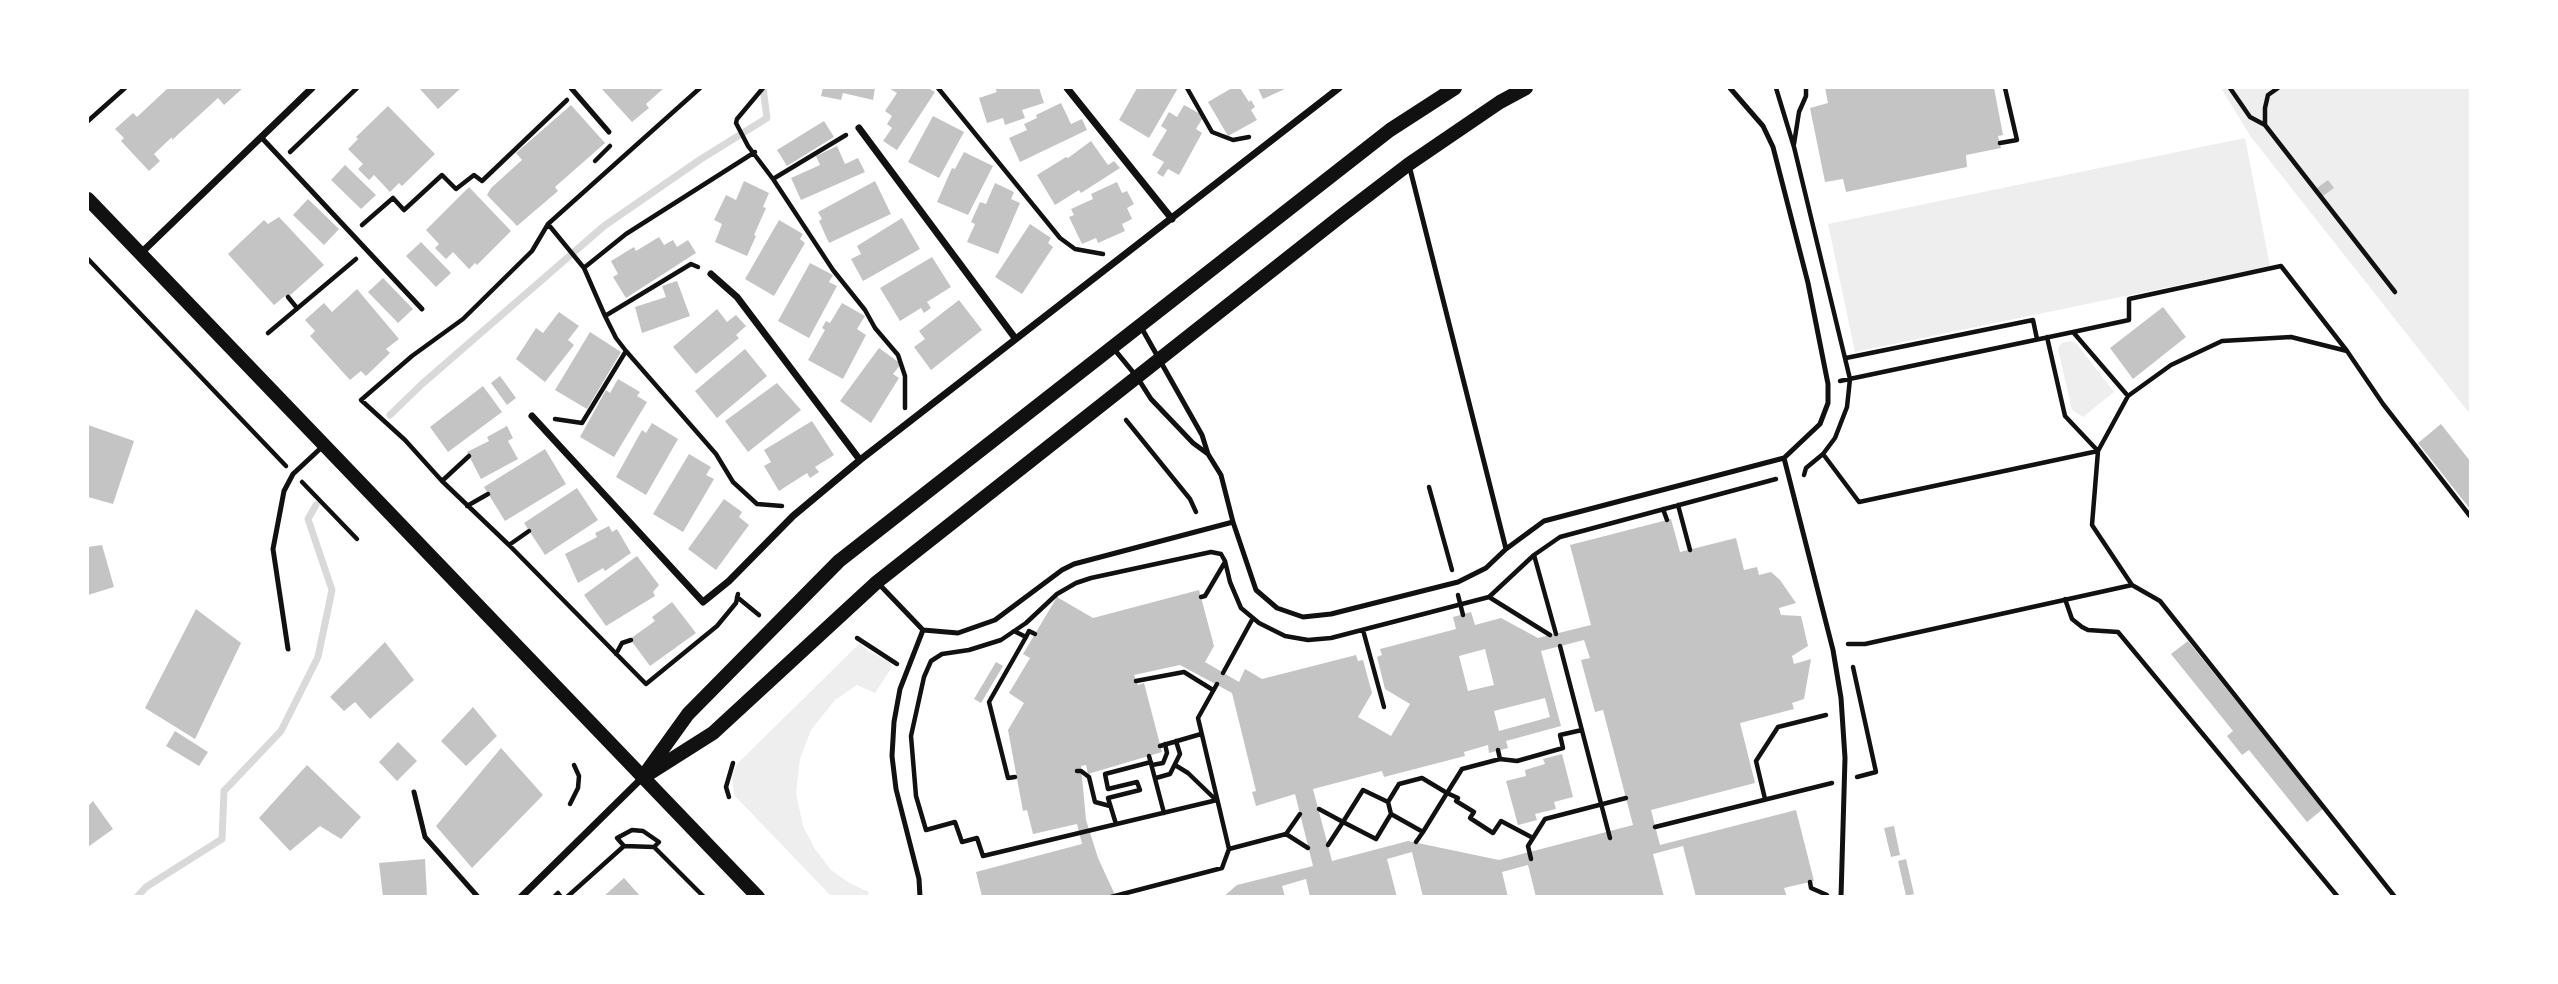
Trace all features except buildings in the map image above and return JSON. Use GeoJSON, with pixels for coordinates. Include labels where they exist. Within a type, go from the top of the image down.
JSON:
{"type":"FeatureCollection","features":[{"type":"Feature","properties":{"kind":"main road"},"geometry":{"type":"LineString","coordinates":[[642,778],[688,714],[839,561],[1114,349],[1390,130],[1455,88]]}},
{"type":"Feature","properties":{"kind":"main road"},"geometry":{"type":"LineString","coordinates":[[642,778],[713,733],[877,582],[1409,164],[1500,102],[1526,88]]}},
{"type":"Feature","properties":{"kind":"main road"},"geometry":{"type":"LineString","coordinates":[[88,200],[758,897]]}},
{"type":"Feature","properties":{"kind":"street"},"geometry":{"type":"LineString","coordinates":[[139,255],[312,88]]}},
{"type":"Feature","properties":{"kind":"street"},"geometry":{"type":"LineString","coordinates":[[1067,88],[1172,219]]}},
{"type":"Feature","properties":{"kind":"street"},"geometry":{"type":"LineString","coordinates":[[532,416],[703,601],[729,581],[793,516],[860,460],[1339,88]]}},
{"type":"Feature","properties":{"kind":"street"},"geometry":{"type":"LineString","coordinates":[[859,128],[1015,338]]}},
{"type":"Feature","properties":{"kind":"street"},"geometry":{"type":"LineString","coordinates":[[711,274],[737,297],[860,460]]}},
{"type":"Feature","properties":{"kind":"street"},"geometry":{"type":"LineString","coordinates":[[521,897],[642,778]]}},
{"type":"Feature","properties":{"kind":"lane"},"geometry":{"type":"LineString","coordinates":[[1140,327],[1202,435],[1208,454],[1221,475],[1255,590],[1289,614],[1317,617],[1455,583],[1477,574],[1545,521],[1784,458],[1820,424],[1829,403],[1828,384],[1808,283],[1773,147],[1763,126],[1730,88]]}},
{"type":"Feature","properties":{"kind":"lane"},"geometry":{"type":"LineString","coordinates":[[573,90],[609,132]]}},
{"type":"Feature","properties":{"kind":"lane"},"geometry":{"type":"LineString","coordinates":[[261,137],[422,309]]}},
{"type":"Feature","properties":{"kind":"lane"},"geometry":{"type":"LineString","coordinates":[[1409,164],[1506,549]]}},
{"type":"Feature","properties":{"kind":"lane"},"geometry":{"type":"LineString","coordinates":[[1114,349],[1138,377],[1151,399],[1193,443],[1208,454]]}},
{"type":"Feature","properties":{"kind":"lane"},"geometry":{"type":"LineString","coordinates":[[288,649],[273,550],[284,491],[293,474],[324,444]]}},
{"type":"Feature","properties":{"kind":"lane"},"geometry":{"type":"LineString","coordinates":[[1784,458],[1836,665],[1844,729],[1842,897]]}},
{"type":"Feature","properties":{"kind":"lane"},"geometry":{"type":"LineString","coordinates":[[877,582],[923,630],[958,633],[982,626],[1010,610],[1062,570],[1074,564],[1233,522]]}},
{"type":"Feature","properties":{"kind":"lane"},"geometry":{"type":"LineString","coordinates":[[920,897],[919,879],[896,789],[892,756],[900,689],[923,630]]}},
{"type":"Feature","properties":{"kind":"lane"},"geometry":{"type":"LineString","coordinates":[[414,792],[425,836],[478,897]]}},
{"type":"Feature","properties":{"kind":"path"},"geometry":{"type":"LineString","coordinates":[[88,121],[125,88]]}},
{"type":"Feature","properties":{"kind":"path"},"geometry":{"type":"LineString","coordinates":[[282,160],[358,88]]}},
{"type":"Feature","properties":{"kind":"path"},"geometry":{"type":"LineString","coordinates":[[700,88],[548,224],[532,251],[463,318],[412,356],[361,400],[405,440],[442,481],[646,684],[717,626],[736,603],[740,591],[729,581]]}},
{"type":"Feature","properties":{"kind":"path"},"geometry":{"type":"LineString","coordinates":[[763,88],[737,118],[736,123],[748,146],[755,152],[833,270],[898,355],[905,376],[905,409],[911,419]]}},
{"type":"Feature","properties":{"kind":"path"},"geometry":{"type":"LineString","coordinates":[[938,88],[1060,238],[1075,249],[1101,253],[1115,262]]}},
{"type":"Feature","properties":{"kind":"path"},"geometry":{"type":"LineString","coordinates":[[1187,88],[1212,132],[1233,140],[1256,136],[1266,145]]}},
{"type":"Feature","properties":{"kind":"path"},"geometry":{"type":"LineString","coordinates":[[1776,88],[1794,147],[1850,379],[1850,394],[1844,418],[1835,438],[1823,454],[1806,468],[1804,477]]}},
{"type":"Feature","properties":{"kind":"path"},"geometry":{"type":"LineString","coordinates":[[1794,147],[1799,111],[1806,96],[1806,88]]}},
{"type":"Feature","properties":{"kind":"path"},"geometry":{"type":"LineString","coordinates":[[2000,144],[2017,139],[2005,88]]}},
{"type":"Feature","properties":{"kind":"path"},"geometry":{"type":"LineString","coordinates":[[2230,88],[2250,117],[2265,125],[2395,292]]}},
{"type":"Feature","properties":{"kind":"path"},"geometry":{"type":"LineString","coordinates":[[2265,125],[2268,95],[2278,88]]}},
{"type":"Feature","properties":{"kind":"path"},"geometry":{"type":"LineString","coordinates":[[351,234],[393,198],[404,210],[442,175],[456,189],[474,175],[482,181],[573,90]]}},
{"type":"Feature","properties":{"kind":"path"},"geometry":{"type":"LineString","coordinates":[[773,179],[859,128]]}},
{"type":"Feature","properties":{"kind":"path"},"geometry":{"type":"LineString","coordinates":[[584,268],[626,234],[755,152]]}},
{"type":"Feature","properties":{"kind":"path"},"geometry":{"type":"LineString","coordinates":[[548,224],[584,268],[616,338],[716,454],[733,482],[757,504],[779,505],[793,516]]}},
{"type":"Feature","properties":{"kind":"path"},"geometry":{"type":"LineString","coordinates":[[268,333],[365,249]]}},
{"type":"Feature","properties":{"kind":"path"},"geometry":{"type":"LineString","coordinates":[[88,260],[357,539]]}},
{"type":"Feature","properties":{"kind":"path"},"geometry":{"type":"LineString","coordinates":[[606,316],[691,264],[711,274]]}},
{"type":"Feature","properties":{"kind":"path"},"geometry":{"type":"LineString","coordinates":[[1828,384],[2129,320],[2129,299],[2281,266],[2470,516]]}},
{"type":"Feature","properties":{"kind":"path"},"geometry":{"type":"LineString","coordinates":[[288,297],[297,308]]}},
{"type":"Feature","properties":{"kind":"path"},"geometry":{"type":"LineString","coordinates":[[135,309],[142,302]]}},
{"type":"Feature","properties":{"kind":"path"},"geometry":{"type":"LineString","coordinates":[[1846,358],[2034,320],[2037,339]]}},
{"type":"Feature","properties":{"kind":"path"},"geometry":{"type":"LineString","coordinates":[[2073,332],[2127,396]]}},
{"type":"Feature","properties":{"kind":"path"},"geometry":{"type":"LineString","coordinates":[[2047,337],[2065,416],[2098,451]]}},
{"type":"Feature","properties":{"kind":"path"},"geometry":{"type":"LineString","coordinates":[[2347,351],[2291,337],[2222,341],[2171,365],[2127,396],[2098,451],[2092,525],[2132,585],[2160,601],[2395,897]]}},
{"type":"Feature","properties":{"kind":"path"},"geometry":{"type":"LineString","coordinates":[[532,416],[582,423],[626,351]]}},
{"type":"Feature","properties":{"kind":"path"},"geometry":{"type":"LineString","coordinates":[[1126,420],[1190,499],[1196,512]]}},
{"type":"Feature","properties":{"kind":"path"},"geometry":{"type":"LineString","coordinates":[[1823,454],[1859,502],[2098,451]]}},
{"type":"Feature","properties":{"kind":"path"},"geometry":{"type":"LineString","coordinates":[[442,481],[469,456]]}},
{"type":"Feature","properties":{"kind":"path"},"geometry":{"type":"LineString","coordinates":[[1217,800],[984,856],[977,838],[962,842],[955,822],[926,830],[916,796],[911,736],[924,677],[931,661],[942,653],[985,646],[1014,631],[1057,594],[1076,583],[1211,552],[1221,554],[1241,608],[1253,618],[1272,631],[1296,639],[1320,640],[1489,597],[1534,555],[1560,537],[1771,479],[1782,484]]}},
{"type":"Feature","properties":{"kind":"path"},"geometry":{"type":"LineString","coordinates":[[1429,487],[1463,615]]}},
{"type":"Feature","properties":{"kind":"path"},"geometry":{"type":"LineString","coordinates":[[467,506],[488,494]]}},
{"type":"Feature","properties":{"kind":"path"},"geometry":{"type":"LineString","coordinates":[[1678,505],[1690,550]]}},
{"type":"Feature","properties":{"kind":"path"},"geometry":{"type":"LineString","coordinates":[[1663,509],[1667,520]]}},
{"type":"Feature","properties":{"kind":"path"},"geometry":{"type":"LineString","coordinates":[[509,545],[529,531]]}},
{"type":"Feature","properties":{"kind":"path"},"geometry":{"type":"LineString","coordinates":[[1199,547],[1200,553]]}},
{"type":"Feature","properties":{"kind":"path"},"geometry":{"type":"LineString","coordinates":[[1489,597],[1553,635],[1534,555]]}},
{"type":"Feature","properties":{"kind":"path"},"geometry":{"type":"LineString","coordinates":[[1201,597],[1205,596],[1225,561]]}},
{"type":"Feature","properties":{"kind":"path"},"geometry":{"type":"LineString","coordinates":[[1848,644],[1865,644],[2132,585]]}},
{"type":"Feature","properties":{"kind":"path"},"geometry":{"type":"LineString","coordinates":[[737,596],[759,615]]}},
{"type":"Feature","properties":{"kind":"path"},"geometry":{"type":"LineString","coordinates":[[2065,599],[2072,619],[2082,627],[2088,630],[2118,632],[2338,897]]}},
{"type":"Feature","properties":{"kind":"path"},"geometry":{"type":"LineString","coordinates":[[1223,673],[1253,618]]}},
{"type":"Feature","properties":{"kind":"path"},"geometry":{"type":"LineString","coordinates":[[1363,630],[1384,707]]}},
{"type":"Feature","properties":{"kind":"path"},"geometry":{"type":"LineString","coordinates":[[1014,631],[1026,637]]}},
{"type":"Feature","properties":{"kind":"path"},"geometry":{"type":"LineString","coordinates":[[1015,776],[1009,778],[989,702],[1029,631],[1035,634]]}},
{"type":"Feature","properties":{"kind":"path"},"geometry":{"type":"LineString","coordinates":[[1655,827],[1876,772],[1845,633]]}},
{"type":"Feature","properties":{"kind":"path"},"geometry":{"type":"LineString","coordinates":[[857,638],[898,664]]}},
{"type":"Feature","properties":{"kind":"path"},"geometry":{"type":"LineString","coordinates":[[616,654],[622,643],[631,640]]}},
{"type":"Feature","properties":{"kind":"path"},"geometry":{"type":"LineString","coordinates":[[1560,646],[1610,838]]}},
{"type":"Feature","properties":{"kind":"path"},"geometry":{"type":"LineString","coordinates":[[1136,681],[1184,672],[1213,690]]}},
{"type":"Feature","properties":{"kind":"path"},"geometry":{"type":"LineString","coordinates":[[1111,897],[1222,868],[1229,849],[1198,718],[1217,684]]}},
{"type":"Feature","properties":{"kind":"path"},"geometry":{"type":"LineString","coordinates":[[1826,702],[1827,724]]}},
{"type":"Feature","properties":{"kind":"path"},"geometry":{"type":"LineString","coordinates":[[1765,799],[1756,761],[1778,727],[1826,715]]}},
{"type":"Feature","properties":{"kind":"path"},"geometry":{"type":"LineString","coordinates":[[1416,842],[1462,769],[1500,759],[1517,761],[1563,748],[1560,735],[1582,730]]}},
{"type":"Feature","properties":{"kind":"path"},"geometry":{"type":"LineString","coordinates":[[1116,824],[1108,798],[1140,790],[1137,782],[1108,789],[1105,774],[1163,763],[1167,753],[1163,745],[1201,734]]}},
{"type":"Feature","properties":{"kind":"path"},"geometry":{"type":"LineString","coordinates":[[1156,778],[1170,774],[1175,765],[1180,754],[1176,741]]}},
{"type":"Feature","properties":{"kind":"path"},"geometry":{"type":"LineString","coordinates":[[1498,750],[1500,759]]}},
{"type":"Feature","properties":{"kind":"path"},"geometry":{"type":"LineString","coordinates":[[1149,756],[1164,813]]}},
{"type":"Feature","properties":{"kind":"path"},"geometry":{"type":"LineString","coordinates":[[729,797],[726,787],[733,762]]}},
{"type":"Feature","properties":{"kind":"path"},"geometry":{"type":"LineString","coordinates":[[570,804],[578,788],[579,776],[573,765]]}},
{"type":"Feature","properties":{"kind":"path"},"geometry":{"type":"LineString","coordinates":[[1175,765],[1188,773],[1217,800]]}},
{"type":"Feature","properties":{"kind":"path"},"geometry":{"type":"LineString","coordinates":[[1077,771],[1082,771],[1089,777],[1095,802],[1110,806]]}},
{"type":"Feature","properties":{"kind":"path"},"geometry":{"type":"LineString","coordinates":[[1830,772],[1830,783]]}},
{"type":"Feature","properties":{"kind":"path"},"geometry":{"type":"LineString","coordinates":[[1378,849],[1376,839],[1391,814],[1388,802],[1399,784],[1422,778],[1458,799],[1456,801],[1474,812],[1470,818],[1493,833],[1501,821],[1533,838]]}},
{"type":"Feature","properties":{"kind":"path"},"geometry":{"type":"LineString","coordinates":[[1328,845],[1363,790],[1388,802]]}},
{"type":"Feature","properties":{"kind":"path"},"geometry":{"type":"LineString","coordinates":[[1531,859],[1528,846],[1545,818],[1626,798]]}},
{"type":"Feature","properties":{"kind":"path"},"geometry":{"type":"LineString","coordinates":[[1318,809],[1376,839]]}},
{"type":"Feature","properties":{"kind":"path"},"geometry":{"type":"LineString","coordinates":[[1229,849],[1286,835],[1300,814]]}},
{"type":"Feature","properties":{"kind":"path"},"geometry":{"type":"LineString","coordinates":[[1391,814],[1423,832]]}},
{"type":"Feature","properties":{"kind":"path"},"geometry":{"type":"LineString","coordinates":[[624,846],[617,838],[632,830],[652,835],[659,842],[654,847]]}},
{"type":"Feature","properties":{"kind":"path"},"geometry":{"type":"LineString","coordinates":[[1286,835],[1308,848]]}},
{"type":"Feature","properties":{"kind":"path"},"geometry":{"type":"LineString","coordinates":[[567,897],[624,846],[654,847],[704,897]]}},
{"type":"Feature","properties":{"kind":"path"},"geometry":{"type":"LineString","coordinates":[[1810,882],[1811,888],[1830,897]]}},
{"type":"Feature","properties":{"kind":"path"},"geometry":{"type":"LineString","coordinates":[[554,897],[558,893],[561,897]]}},
{"type":"Feature","properties":{"kind":"shaded area"},"geometry":{"type":"Polygon","coordinates":[[[2221,88],[2470,88],[2470,414],[2251,137],[2221,88]]]}},
{"type":"Feature","properties":{"kind":"shaded area"},"geometry":{"type":"Polygon","coordinates":[[[2245,138],[2270,266],[1855,352],[1828,224],[2245,138]]]}},
{"type":"Feature","properties":{"kind":"shaded area"},"geometry":{"type":"Polygon","coordinates":[[[2071,341],[2077,344],[2114,392],[2083,417],[2072,410],[2058,349],[2061,343],[2071,341]]]}},
{"type":"Feature","properties":{"kind":"shaded area"},"geometry":{"type":"Polygon","coordinates":[[[860,643],[868,651],[890,662],[892,667],[875,693],[857,685],[835,700],[811,730],[800,759],[796,793],[803,826],[815,849],[831,870],[869,892],[868,896],[831,896],[734,795],[732,776],[737,764],[860,643]]]}},
{"type":"Feature","properties":{"kind":"waterway"},"geometry":{"type":"LineString","coordinates":[[390,415],[604,226],[701,159],[767,118],[763,88]]}},
{"type":"Feature","properties":{"kind":"waterway"},"geometry":{"type":"LineString","coordinates":[[137,897],[146,887],[222,839],[224,791],[281,731],[318,657],[332,590],[308,519],[316,505]]}}]}
